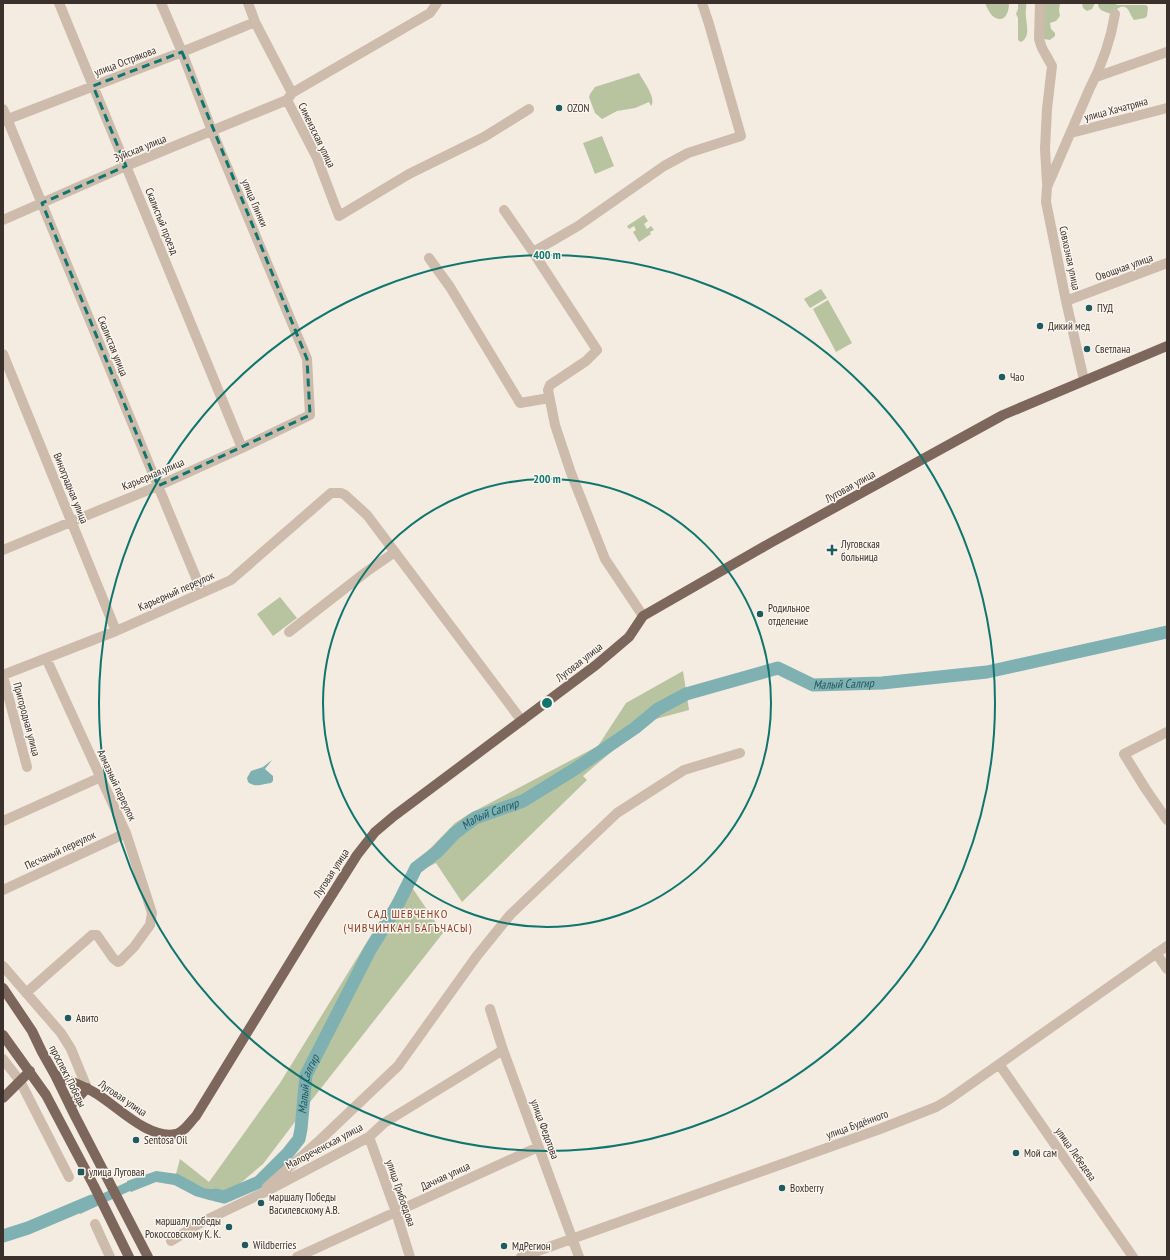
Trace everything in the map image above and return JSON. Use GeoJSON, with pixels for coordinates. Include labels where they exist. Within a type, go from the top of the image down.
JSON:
{"type":"FeatureCollection","features":[{"type":"Feature","properties":{"kind":"main road","name":"Луговая улица"},"geometry":{"type":"LineString","coordinates":[[55,1075],[88,1088],[123,1114],[150,1130],[162,1134],[177,1134],[183,1130],[196,1116],[316,920],[366,842],[375,832],[394,816],[596,665],[629,637],[643,616],[772,542],[997,419],[1084,380],[1167,346]]}},
{"type":"Feature","properties":{"kind":"main road","name":"проспект Победы"},"geometry":{"type":"LineString","coordinates":[[3,988],[32,1030],[148,1257]]}},
{"type":"Feature","properties":{"kind":"main road"},"geometry":{"type":"LineString","coordinates":[[3,1035],[46,1095],[108,1213],[129,1257]]}},
{"type":"Feature","properties":{"kind":"main road"},"geometry":{"type":"LineString","coordinates":[[3,1098],[30,1071]]}},
{"type":"Feature","properties":{"kind":"main road"},"geometry":{"type":"LineString","coordinates":[[70,1106],[88,1088]]}},
{"type":"Feature","properties":{"kind":"street","name":"Скалистый проезд"},"geometry":{"type":"LineString","coordinates":[[59,3],[242,448]]}},
{"type":"Feature","properties":{"kind":"street","name":"улица Глинки"},"geometry":{"type":"LineString","coordinates":[[161,3],[182,52],[212,131],[307,359],[310,415]]}},
{"type":"Feature","properties":{"kind":"street","name":"Симеизская улица"},"geometry":{"type":"LineString","coordinates":[[248,3],[254,22],[317,158],[339,216],[410,174],[484,138],[530,109]]}},
{"type":"Feature","properties":{"kind":"street","name":"Зуйская улица"},"geometry":{"type":"LineString","coordinates":[[3,220],[126,166],[212,131],[289,96],[430,13],[438,3]]}},
{"type":"Feature","properties":{"kind":"street"},"geometry":{"type":"LineString","coordinates":[[534,252],[578,226],[664,166],[688,153],[741,136],[702,3]]}},
{"type":"Feature","properties":{"kind":"street","name":"Совхозная улица"},"geometry":{"type":"LineString","coordinates":[[1040,3],[1039,39],[1052,66],[1047,109],[1045,149],[1047,187],[1046,202],[1084,380]]}},
{"type":"Feature","properties":{"kind":"street","name":"Совхозная улица"},"geometry":{"type":"LineString","coordinates":[[1047,187],[1096,77],[1113,27],[1115,14]]}},
{"type":"Feature","properties":{"kind":"street","name":"улица Острякова"},"geometry":{"type":"LineString","coordinates":[[5,120],[182,52],[254,22]]}},
{"type":"Feature","properties":{"kind":"street"},"geometry":{"type":"LineString","coordinates":[[1096,77],[1167,52]]}},
{"type":"Feature","properties":{"kind":"street","name":"улица Хачатряна"},"geometry":{"type":"LineString","coordinates":[[1071,133],[1167,108]]}},
{"type":"Feature","properties":{"kind":"street","name":"Скалистая улица"},"geometry":{"type":"LineString","coordinates":[[3,109],[5,120],[42,203],[202,592]]}},
{"type":"Feature","properties":{"kind":"street"},"geometry":{"type":"LineString","coordinates":[[504,210],[534,252],[598,350],[586,361],[550,385],[548,390],[556,425],[571,473],[605,560],[643,616]]}},
{"type":"Feature","properties":{"kind":"street"},"geometry":{"type":"LineString","coordinates":[[429,258],[450,287],[520,403],[550,398]]}},
{"type":"Feature","properties":{"kind":"street","name":"Овощная улица"},"geometry":{"type":"LineString","coordinates":[[1066,301],[1167,263]]}},
{"type":"Feature","properties":{"kind":"street","name":"Виноградная улица"},"geometry":{"type":"LineString","coordinates":[[3,354],[116,631]]}},
{"type":"Feature","properties":{"kind":"street","name":"Карьерная улица"},"geometry":{"type":"LineString","coordinates":[[3,550],[158,486],[310,415]]}},
{"type":"Feature","properties":{"kind":"street","name":"Карьерный переулок"},"geometry":{"type":"LineString","coordinates":[[3,676],[116,631],[231,580],[331,492],[345,495],[361,508],[395,552]]}},
{"type":"Feature","properties":{"kind":"street"},"geometry":{"type":"LineString","coordinates":[[289,632],[366,572],[395,552],[522,721]]}},
{"type":"Feature","properties":{"kind":"street","name":"Алмазный переулок"},"geometry":{"type":"LineString","coordinates":[[26,993],[92,935],[97,935],[113,958],[118,962],[120,961],[134,947],[150,925],[152,913],[126,833],[46,658]]}},
{"type":"Feature","properties":{"kind":"street","name":"Пригородная улица"},"geometry":{"type":"LineString","coordinates":[[3,676],[27,767]]}},
{"type":"Feature","properties":{"kind":"street"},"geometry":{"type":"LineString","coordinates":[[1167,732],[1124,754],[1167,820]]}},
{"type":"Feature","properties":{"kind":"street"},"geometry":{"type":"LineString","coordinates":[[265,1192],[268,1187],[398,1066],[476,957],[510,915],[616,813],[684,770],[740,753]]}},
{"type":"Feature","properties":{"kind":"street"},"geometry":{"type":"LineString","coordinates":[[3,821],[101,777]]}},
{"type":"Feature","properties":{"kind":"street","name":"Песчаный переулок"},"geometry":{"type":"LineString","coordinates":[[3,890],[126,833]]}},
{"type":"Feature","properties":{"kind":"street","name":"улица Будённого"},"geometry":{"type":"LineString","coordinates":[[521,1257],[880,1129],[936,1107],[1167,946]]}},
{"type":"Feature","properties":{"kind":"street"},"geometry":{"type":"LineString","coordinates":[[1156,953],[1167,969]]}},
{"type":"Feature","properties":{"kind":"street"},"geometry":{"type":"LineString","coordinates":[[3,966],[61,1033],[71,1049],[88,1088]]}},
{"type":"Feature","properties":{"kind":"street","name":"улица Федотова"},"geometry":{"type":"LineString","coordinates":[[490,1009],[503,1050],[579,1257]]}},
{"type":"Feature","properties":{"kind":"street","name":"Малореченская улица"},"geometry":{"type":"LineString","coordinates":[[171,1241],[202,1222],[265,1192],[369,1137],[384,1123],[503,1050]]}},
{"type":"Feature","properties":{"kind":"street"},"geometry":{"type":"LineString","coordinates":[[3,1059],[20,1081],[69,1177]]}},
{"type":"Feature","properties":{"kind":"street","name":"улица Лебедева"},"geometry":{"type":"LineString","coordinates":[[999,1064],[1133,1257]]}},
{"type":"Feature","properties":{"kind":"street","name":"улица Грибоедова"},"geometry":{"type":"LineString","coordinates":[[369,1137],[396,1212],[410,1257]]}},
{"type":"Feature","properties":{"kind":"street","name":"Дачная улица"},"geometry":{"type":"LineString","coordinates":[[297,1257],[538,1147]]}},
{"type":"Feature","properties":{"kind":"street"},"geometry":{"type":"LineString","coordinates":[[96,1224],[110,1257]]}},
{"type":"Feature","properties":{"kind":"highlighted area"},"geometry":{"type":"Polygon","coordinates":[[[182,52],[307,359],[310,415],[158,486],[42,203],[126,166],[93,86],[182,52]]]}},
{"type":"Feature","properties":{"kind":"green space"},"geometry":{"type":"Polygon","coordinates":[[[985,3],[1009,3],[1006,16],[1001,19],[994,17],[991,15],[985,3]]]}},
{"type":"Feature","properties":{"kind":"green space"},"geometry":{"type":"Polygon","coordinates":[[[1018,3],[1026,3],[1027,34],[1021,42],[1018,40],[1018,18],[1016,14],[1018,3]]]}},
{"type":"Feature","properties":{"kind":"green space"},"geometry":{"type":"Polygon","coordinates":[[[1040,3],[1060,3],[1060,16],[1056,21],[1050,23],[1051,29],[1055,33],[1055,36],[1050,40],[1039,36],[1040,3]]]}},
{"type":"Feature","properties":{"kind":"green space"},"geometry":{"type":"Polygon","coordinates":[[[1082,3],[1095,3],[1092,9],[1087,11],[1083,8],[1082,3]]]}},
{"type":"Feature","properties":{"kind":"green space"},"geometry":{"type":"Polygon","coordinates":[[[1098,3],[1146,5],[1148,7],[1147,16],[1145,18],[1134,20],[1128,9],[1124,6],[1111,14],[1100,9],[1098,3]]]}},
{"type":"Feature","properties":{"kind":"green space"},"geometry":{"type":"Polygon","coordinates":[[[639,73],[651,94],[651,106],[649,102],[635,108],[617,111],[602,119],[595,113],[589,97],[595,87],[639,73]]]}},
{"type":"Feature","properties":{"kind":"green space"},"geometry":{"type":"Polygon","coordinates":[[[602,136],[614,166],[595,174],[583,143],[602,136]]]}},
{"type":"Feature","properties":{"kind":"green space"},"geometry":{"type":"Polygon","coordinates":[[[644,215],[648,221],[644,224],[647,229],[651,226],[654,230],[650,232],[651,234],[639,242],[633,232],[636,230],[634,226],[629,229],[627,226],[644,215]]]}},
{"type":"Feature","properties":{"kind":"green space"},"geometry":{"type":"Polygon","coordinates":[[[821,289],[827,298],[810,308],[804,299],[821,289]]]}},
{"type":"Feature","properties":{"kind":"green space"},"geometry":{"type":"Polygon","coordinates":[[[828,300],[852,343],[836,352],[813,309],[828,300]]]}},
{"type":"Feature","properties":{"kind":"green space"},"geometry":{"type":"Polygon","coordinates":[[[280,597],[297,618],[273,636],[257,614],[280,597]]]}},
{"type":"Feature","properties":{"kind":"green space"},"geometry":{"type":"Polygon","coordinates":[[[683,671],[689,710],[641,723],[617,747],[583,776],[587,780],[462,902],[436,863],[420,871],[411,886],[443,933],[263,1164],[231,1191],[204,1188],[176,1174],[180,1159],[209,1182],[280,1083],[415,864],[455,823],[469,814],[598,746],[626,703],[683,671]]]}},
{"type":"Feature","properties":{"kind":"water"},"geometry":{"type":"Polygon","coordinates":[[[272,760],[265,769],[273,776],[273,781],[271,783],[253,785],[248,782],[247,778],[251,771],[263,767],[272,760]]]}},
{"type":"Feature","properties":{"kind":"water"},"geometry":{"type":"Polygon","coordinates":[[[156,1171],[178,1174],[204,1188],[231,1191],[232,1200],[219,1202],[209,1200],[195,1196],[174,1185],[156,1182],[131,1192],[130,1191],[80,1214],[76,1206],[127,1181],[156,1171]]]}},
{"type":"Feature","properties":{"kind":"waterway","name":"Малый Салгир"},"geometry":{"type":"LineString","coordinates":[[216,1195],[224,1197],[259,1182],[288,1153],[299,1139],[306,1075],[370,950],[397,906],[416,868],[437,852],[455,833],[475,818],[523,801],[575,769],[635,728],[658,709],[686,694],[778,668],[813,685],[882,683],[987,672],[1167,632]]}},
{"type":"Feature","properties":{"kind":"waterway","name":"Малый Салгир"},"geometry":{"type":"LineString","coordinates":[[3,1236],[28,1228],[92,1201]]}},
{"type":"Feature","properties":{"kind":"place","name":"OZON"},"geometry":{"type":"Point","coordinates":[559,108]}},
{"type":"Feature","properties":{"kind":"place","name":"ПУД"},"geometry":{"type":"Point","coordinates":[1089,308]}},
{"type":"Feature","properties":{"kind":"place","name":"Дикий мед"},"geometry":{"type":"Point","coordinates":[1040,326]}},
{"type":"Feature","properties":{"kind":"place","name":"Светлана"},"geometry":{"type":"Point","coordinates":[1087,349]}},
{"type":"Feature","properties":{"kind":"place","name":"Чао"},"geometry":{"type":"Point","coordinates":[1002,377]}},
{"type":"Feature","properties":{"kind":"place","name":"Луговская больница"},"geometry":{"type":"Point","coordinates":[832,550]}},
{"type":"Feature","properties":{"kind":"place","name":"Родильное отделение"},"geometry":{"type":"Point","coordinates":[760,614]}},
{"type":"Feature","properties":{"kind":"place","name":"Авито"},"geometry":{"type":"Point","coordinates":[68,1018]}},
{"type":"Feature","properties":{"kind":"place","name":"Sentosa Oil"},"geometry":{"type":"Point","coordinates":[136,1140]}},
{"type":"Feature","properties":{"kind":"place","name":"Мой сам"},"geometry":{"type":"Point","coordinates":[1016,1153]}},
{"type":"Feature","properties":{"kind":"place","name":"улица Луговая"},"geometry":{"type":"Point","coordinates":[81,1172]}},
{"type":"Feature","properties":{"kind":"place","name":"Boxberry"},"geometry":{"type":"Point","coordinates":[782,1188]}},
{"type":"Feature","properties":{"kind":"place","name":"маршалу Победы Василевскому А.В."},"geometry":{"type":"Point","coordinates":[261,1203]}},
{"type":"Feature","properties":{"kind":"place","name":"маршалу победы Рокоссовскому К. К."},"geometry":{"type":"Point","coordinates":[229,1227]}},
{"type":"Feature","properties":{"kind":"place","name":"Wildberries"},"geometry":{"type":"Point","coordinates":[245,1245]}},
{"type":"Feature","properties":{"kind":"place","name":"МдРегион"},"geometry":{"type":"Point","coordinates":[504,1246]}},
{"type":"Feature","properties":{"kind":"district","name":"САД ШЕВЧЕНКО (ЧИВЧИНКАН БАГЪЧАСЫ)"},"geometry":{"type":"Point","coordinates":[408,921]}}]}
